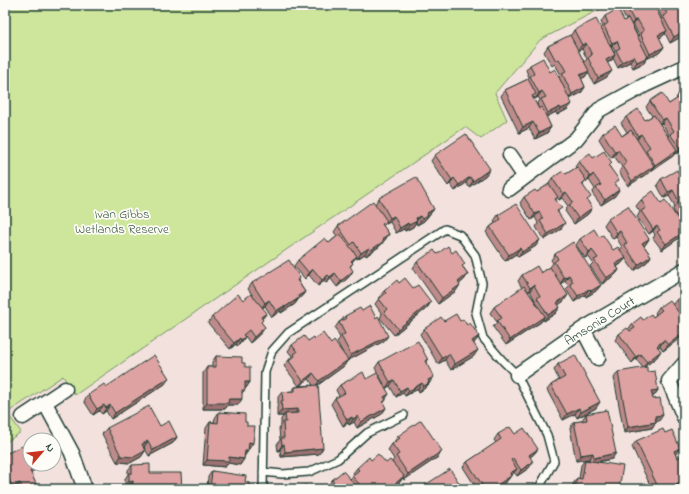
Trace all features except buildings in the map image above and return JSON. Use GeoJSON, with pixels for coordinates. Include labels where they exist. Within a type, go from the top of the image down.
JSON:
{"type":"FeatureCollection","features":[{"type":"Feature","properties":{"kind":"street"},"geometry":{"type":"LineString","coordinates":[[509,189],[576,139],[599,110],[645,85],[684,67]]}},
{"type":"Feature","properties":{"kind":"street"},"geometry":{"type":"LineString","coordinates":[[510,155],[525,177]]}},
{"type":"Feature","properties":{"kind":"street","name":"Amsonia Court"},"geometry":{"type":"LineString","coordinates":[[517,374],[583,329],[684,270]]}},
{"type":"Feature","properties":{"kind":"street"},"geometry":{"type":"LineString","coordinates":[[583,329],[598,358]]}},
{"type":"Feature","properties":{"kind":"street"},"geometry":{"type":"LineString","coordinates":[[684,364],[669,381],[684,417]]}},
{"type":"Feature","properties":{"kind":"street"},"geometry":{"type":"LineString","coordinates":[[23,417],[65,388]]}},
{"type":"Feature","properties":{"kind":"street"},"geometry":{"type":"LineString","coordinates":[[45,403],[72,453],[85,489]]}},
{"type":"Feature","properties":{"kind":"lane"},"geometry":{"type":"LineString","coordinates":[[263,489],[265,372],[272,351],[288,333],[445,229],[460,235],[475,255],[482,283],[476,313],[483,338],[502,360],[517,374],[547,435],[554,461],[540,486],[536,489]]}},
{"type":"Feature","properties":{"kind":"lane"},"geometry":{"type":"LineString","coordinates":[[263,472],[282,474],[309,472],[338,459],[367,433],[404,416]]}},
{"type":"Feature","properties":{"kind":"green space","name":"Ivan Gibbs Wetlands Reserve"},"geometry":{"type":"Polygon","coordinates":[[[5,5],[608,5],[540,40],[495,93],[507,120],[481,139],[465,127],[75,395],[63,376],[7,413],[21,432],[5,443],[5,5]]]}}]}
